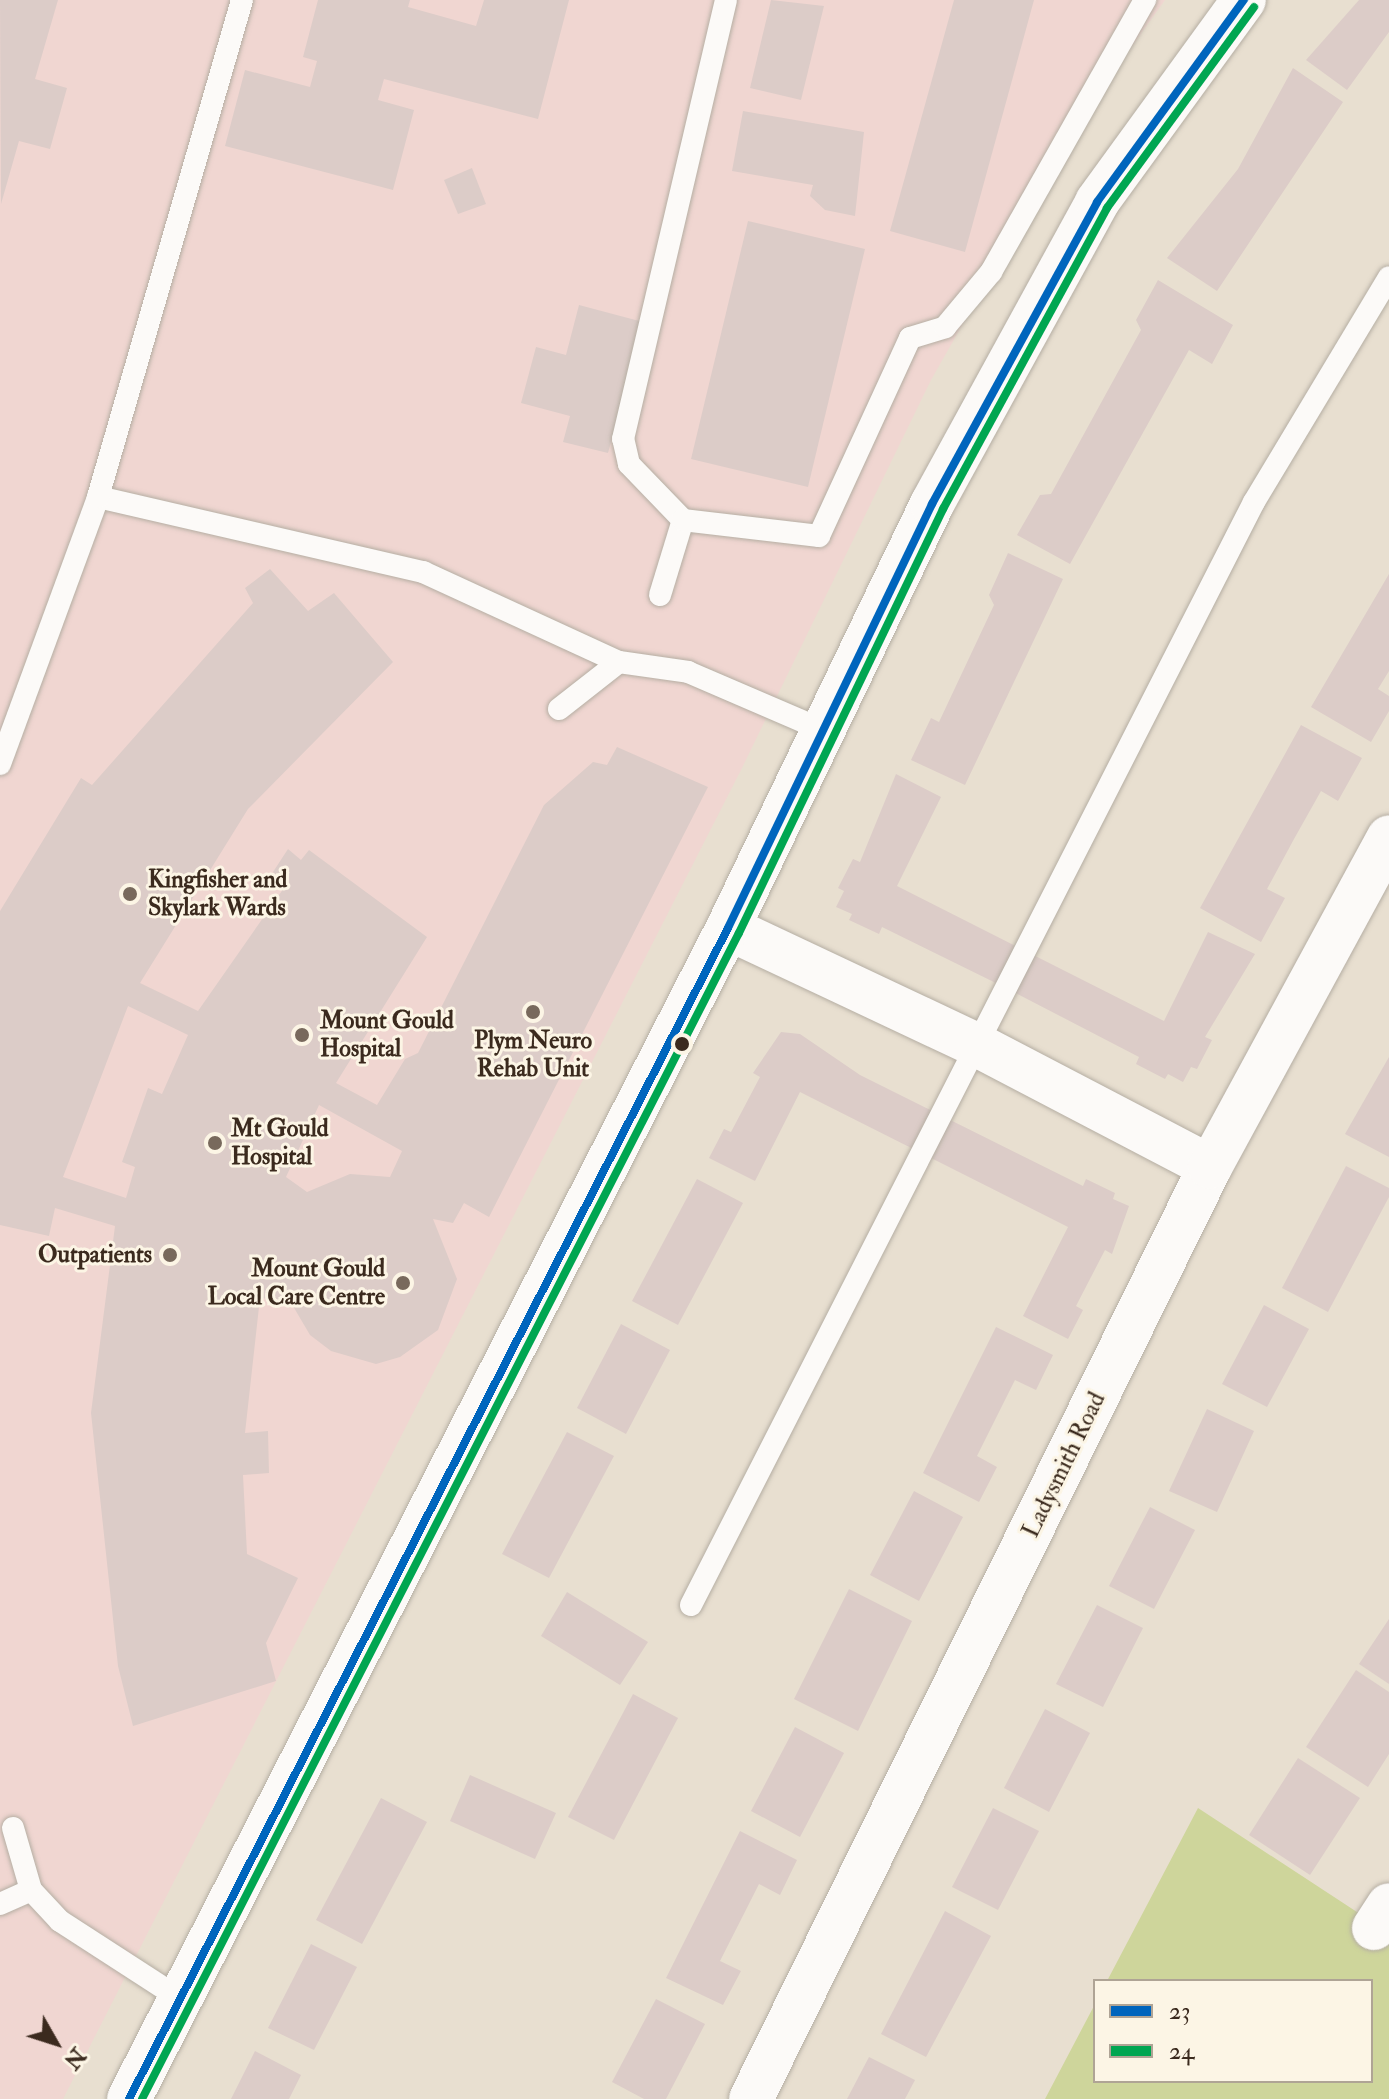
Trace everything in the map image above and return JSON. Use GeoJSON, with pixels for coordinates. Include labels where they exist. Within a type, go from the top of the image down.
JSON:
{"type":"FeatureCollection","features":[{"type":"Feature","properties":{"kind":"street"},"geometry":{"type":"LineString","coordinates":[[129,2099],[728,928],[932,504],[1097,202],[1244,0]]}},
{"type":"Feature","properties":{"kind":"street","name":"Ladysmith Road"},"geometry":{"type":"LineString","coordinates":[[751,2099],[1210,1167],[1389,837]]}},
{"type":"Feature","properties":{"kind":"street"},"geometry":{"type":"LineString","coordinates":[[728,928],[977,1045],[1210,1167]]}},
{"type":"Feature","properties":{"kind":"lane"},"geometry":{"type":"LineString","coordinates":[[0,764],[98,497],[242,0]]}},
{"type":"Feature","properties":{"kind":"lane"},"geometry":{"type":"LineString","coordinates":[[726,0],[623,439],[629,464],[683,520],[819,536],[910,338],[945,327],[991,272],[1145,0]]}},
{"type":"Feature","properties":{"kind":"lane"},"geometry":{"type":"LineString","coordinates":[[691,1605],[1254,502],[1389,277]]}},
{"type":"Feature","properties":{"kind":"lane"},"geometry":{"type":"LineString","coordinates":[[98,497],[423,572],[619,662],[688,672],[825,731]]}},
{"type":"Feature","properties":{"kind":"lane"},"geometry":{"type":"LineString","coordinates":[[660,595],[683,520]]}},
{"type":"Feature","properties":{"kind":"lane"},"geometry":{"type":"LineString","coordinates":[[559,709],[619,662]]}},
{"type":"Feature","properties":{"kind":"lane"},"geometry":{"type":"LineString","coordinates":[[13,1828],[31,1890],[60,1921],[182,2000]]}},
{"type":"Feature","properties":{"kind":"lane"},"geometry":{"type":"LineString","coordinates":[[0,1904],[31,1890]]}},
{"type":"Feature","properties":{"kind":"shaded area","name":"Mount Gould Hospital"},"geometry":{"type":"Polygon","coordinates":[[[0,0],[1165,0],[1077,123],[931,380],[741,770],[63,2099],[0,2099],[0,0]]]}},
{"type":"Feature","properties":{"kind":"green space"},"geometry":{"type":"Polygon","coordinates":[[[1198,1808],[1389,1933],[1389,2099],[1045,2099],[1093,2008],[1093,2083],[1373,2083],[1373,1979],[1108,1979],[1198,1808]]]}},
{"type":"Feature","properties":{"kind":"building"},"geometry":{"type":"Polygon","coordinates":[[[0,0],[58,0],[35,79],[67,88],[50,149],[19,141],[1,204],[0,0]]]}},
{"type":"Feature","properties":{"kind":"building"},"geometry":{"type":"Polygon","coordinates":[[[318,0],[410,0],[408,7],[476,26],[484,0],[569,0],[538,119],[384,79],[378,100],[414,110],[393,190],[225,146],[245,70],[310,87],[317,61],[303,57],[318,0]]]}},
{"type":"Feature","properties":{"kind":"building"},"geometry":{"type":"Polygon","coordinates":[[[771,0],[824,6],[801,100],[750,88],[771,0]]]}},
{"type":"Feature","properties":{"kind":"building"},"geometry":{"type":"Polygon","coordinates":[[[954,0],[1034,0],[965,252],[890,231],[954,0]]]}},
{"type":"Feature","properties":{"kind":"building"},"geometry":{"type":"Polygon","coordinates":[[[1359,0],[1389,0],[1389,32],[1347,90],[1306,60],[1359,0]]]}},
{"type":"Feature","properties":{"kind":"building"},"geometry":{"type":"Polygon","coordinates":[[[1293,68],[1343,102],[1217,291],[1167,258],[1238,169],[1293,68]]]}},
{"type":"Feature","properties":{"kind":"building"},"geometry":{"type":"Polygon","coordinates":[[[743,111],[864,132],[855,216],[825,210],[810,196],[813,185],[732,171],[743,111]]]}},
{"type":"Feature","properties":{"kind":"building"},"geometry":{"type":"Polygon","coordinates":[[[472,168],[486,204],[458,214],[444,180],[472,168]]]}},
{"type":"Feature","properties":{"kind":"building"},"geometry":{"type":"Polygon","coordinates":[[[748,221],[865,249],[808,487],[691,459],[748,221]]]}},
{"type":"Feature","properties":{"kind":"building"},"geometry":{"type":"Polygon","coordinates":[[[1158,280],[1233,325],[1212,364],[1189,350],[1070,564],[1017,535],[1040,495],[1051,494],[1141,330],[1136,320],[1158,280]]]}},
{"type":"Feature","properties":{"kind":"building"},"geometry":{"type":"Polygon","coordinates":[[[579,305],[643,322],[608,453],[563,442],[570,416],[521,403],[536,347],[566,355],[579,305]]]}},
{"type":"Feature","properties":{"kind":"building"},"geometry":{"type":"Polygon","coordinates":[[[1008,553],[1063,579],[965,785],[911,760],[931,718],[939,722],[994,605],[989,595],[1008,553]]]}},
{"type":"Feature","properties":{"kind":"building","name":"Mt Gould Hospital"},"geometry":{"type":"Polygon","coordinates":[[[270,569],[308,611],[334,593],[393,662],[248,809],[140,983],[198,1011],[286,885],[273,872],[288,849],[301,860],[309,850],[427,937],[336,1083],[377,1105],[405,1059],[418,1053],[544,805],[593,762],[607,765],[617,747],[708,787],[489,1217],[464,1203],[453,1223],[433,1219],[457,1279],[438,1330],[400,1357],[376,1364],[331,1351],[310,1335],[290,1301],[260,1298],[245,1433],[268,1431],[269,1473],[243,1475],[247,1554],[298,1578],[266,1643],[276,1681],[133,1726],[118,1666],[91,1413],[115,1226],[55,1208],[49,1236],[0,1225],[0,911],[81,778],[92,785],[253,603],[245,588],[270,569]],[[128,1006],[63,1177],[126,1198],[135,1167],[122,1162],[148,1088],[162,1094],[188,1035],[128,1006]],[[319,1105],[286,1177],[307,1192],[350,1174],[390,1177],[402,1151],[319,1105]]]}},
{"type":"Feature","properties":{"kind":"building"},"geometry":{"type":"Polygon","coordinates":[[[1389,574],[1389,671],[1378,689],[1389,696],[1389,711],[1371,742],[1311,707],[1389,574]]]}},
{"type":"Feature","properties":{"kind":"building"},"geometry":{"type":"Polygon","coordinates":[[[1301,725],[1362,758],[1338,801],[1321,791],[1294,839],[1267,889],[1285,898],[1261,942],[1200,908],[1301,725]]]}},
{"type":"Feature","properties":{"kind":"building"},"geometry":{"type":"Polygon","coordinates":[[[896,774],[941,797],[897,886],[1164,1021],[1208,932],[1255,954],[1205,1037],[1212,1040],[1197,1069],[1191,1067],[1183,1082],[1168,1074],[1165,1079],[1136,1064],[1139,1057],[1006,988],[882,927],[879,934],[849,920],[852,914],[836,907],[844,891],[838,888],[853,859],[860,862],[896,774]]]}},
{"type":"Feature","properties":{"kind":"building"},"geometry":{"type":"Polygon","coordinates":[[[781,1032],[800,1034],[860,1075],[1083,1186],[1086,1179],[1115,1193],[1113,1199],[1129,1206],[1112,1254],[1105,1250],[1076,1306],[1083,1310],[1068,1339],[1023,1316],[1068,1227],[800,1092],[755,1181],[709,1158],[724,1129],[731,1132],[760,1077],[753,1073],[781,1032]]]}},
{"type":"Feature","properties":{"kind":"building"},"geometry":{"type":"Polygon","coordinates":[[[1389,1057],[1389,1157],[1345,1134],[1389,1057]]]}},
{"type":"Feature","properties":{"kind":"building"},"geometry":{"type":"Polygon","coordinates":[[[1346,1166],[1389,1188],[1389,1197],[1328,1312],[1282,1288],[1346,1166]]]}},
{"type":"Feature","properties":{"kind":"building"},"geometry":{"type":"Polygon","coordinates":[[[697,1179],[743,1203],[678,1325],[632,1301],[697,1179]]]}},
{"type":"Feature","properties":{"kind":"building"},"geometry":{"type":"Polygon","coordinates":[[[1264,1305],[1309,1329],[1267,1407],[1222,1384],[1264,1305]]]}},
{"type":"Feature","properties":{"kind":"building"},"geometry":{"type":"Polygon","coordinates":[[[621,1324],[670,1350],[626,1434],[577,1408],[621,1324]]]}},
{"type":"Feature","properties":{"kind":"building"},"geometry":{"type":"Polygon","coordinates":[[[996,1327],[1053,1355],[1036,1390],[1015,1380],[977,1456],[997,1467],[979,1502],[923,1473],[996,1327]]]}},
{"type":"Feature","properties":{"kind":"building"},"geometry":{"type":"Polygon","coordinates":[[[1207,1409],[1254,1431],[1217,1512],[1169,1491],[1207,1409]]]}},
{"type":"Feature","properties":{"kind":"building"},"geometry":{"type":"Polygon","coordinates":[[[567,1432],[614,1456],[549,1578],[502,1554],[567,1432]]]}},
{"type":"Feature","properties":{"kind":"building"},"geometry":{"type":"Polygon","coordinates":[[[914,1491],[963,1517],[919,1601],[870,1575],[914,1491]]]}},
{"type":"Feature","properties":{"kind":"building"},"geometry":{"type":"Polygon","coordinates":[[[1150,1507],[1195,1530],[1154,1609],[1109,1586],[1150,1507]]]}},
{"type":"Feature","properties":{"kind":"building"},"geometry":{"type":"Polygon","coordinates":[[[849,1589],[912,1621],[858,1731],[794,1699],[849,1589]]]}},
{"type":"Feature","properties":{"kind":"building"},"geometry":{"type":"Polygon","coordinates":[[[567,1592],[648,1642],[620,1685],[541,1636],[567,1592]]]}},
{"type":"Feature","properties":{"kind":"building"},"geometry":{"type":"Polygon","coordinates":[[[1097,1605],[1143,1628],[1103,1707],[1056,1684],[1097,1605]]]}},
{"type":"Feature","properties":{"kind":"building"},"geometry":{"type":"Polygon","coordinates":[[[1389,1619],[1389,1684],[1359,1664],[1389,1619]]]}},
{"type":"Feature","properties":{"kind":"building"},"geometry":{"type":"Polygon","coordinates":[[[1356,1670],[1389,1692],[1389,1754],[1368,1787],[1306,1747],[1356,1670]]]}},
{"type":"Feature","properties":{"kind":"building"},"geometry":{"type":"Polygon","coordinates":[[[633,1694],[678,1718],[614,1840],[568,1817],[633,1694]]]}},
{"type":"Feature","properties":{"kind":"building"},"geometry":{"type":"Polygon","coordinates":[[[1045,1709],[1090,1733],[1049,1812],[1004,1788],[1045,1709]]]}},
{"type":"Feature","properties":{"kind":"building"},"geometry":{"type":"Polygon","coordinates":[[[795,1727],[844,1753],[800,1837],[751,1811],[795,1727]]]}},
{"type":"Feature","properties":{"kind":"building"},"geometry":{"type":"Polygon","coordinates":[[[1298,1758],[1360,1798],[1310,1875],[1249,1835],[1298,1758]]]}},
{"type":"Feature","properties":{"kind":"building"},"geometry":{"type":"Polygon","coordinates":[[[470,1775],[556,1813],[535,1859],[450,1821],[470,1775]]]}},
{"type":"Feature","properties":{"kind":"building"},"geometry":{"type":"Polygon","coordinates":[[[381,1798],[427,1822],[362,1944],[316,1920],[381,1798]]]}},
{"type":"Feature","properties":{"kind":"building"},"geometry":{"type":"Polygon","coordinates":[[[993,1808],[1039,1831],[998,1910],[952,1887],[993,1808]]]}},
{"type":"Feature","properties":{"kind":"building"},"geometry":{"type":"Polygon","coordinates":[[[740,1831],[797,1860],[780,1895],[759,1884],[720,1961],[741,1971],[723,2005],[666,1978],[740,1831]]]}},
{"type":"Feature","properties":{"kind":"building"},"geometry":{"type":"Polygon","coordinates":[[[945,1911],[991,1936],[926,2057],[881,2034],[945,1911]]]}},
{"type":"Feature","properties":{"kind":"building"},"geometry":{"type":"Polygon","coordinates":[[[311,1944],[357,1967],[314,2050],[268,2028],[311,1944]]]}},
{"type":"Feature","properties":{"kind":"building"},"geometry":{"type":"Polygon","coordinates":[[[656,1999],[705,2024],[666,2099],[644,2099],[612,2082],[656,1999]]]}},
{"type":"Feature","properties":{"kind":"building"},"geometry":{"type":"Polygon","coordinates":[[[255,2051],[301,2075],[289,2099],[231,2099],[255,2051]]]}},
{"type":"Feature","properties":{"kind":"building"},"geometry":{"type":"Polygon","coordinates":[[[869,2057],[915,2080],[905,2099],[847,2099],[869,2057]]]}},
{"type":"Feature","properties":{"kind":"transit line","name":"23"},"geometry":{"type":"LineString","coordinates":[[129,2099],[728,928],[932,504],[1097,202],[1244,0]]}},
{"type":"Feature","properties":{"kind":"transit line","name":"24"},"geometry":{"type":"LineString","coordinates":[[142,2099],[739,933],[943,509],[1107,208],[1254,7]]}},
{"type":"Feature","properties":{"kind":"place","name":"Kingfisher and Skylark Wards"},"geometry":{"type":"Point","coordinates":[130,894]}},
{"type":"Feature","properties":{"kind":"place","name":"Plym Neuro Rehab Unit"},"geometry":{"type":"Point","coordinates":[533,1012]}},
{"type":"Feature","properties":{"kind":"place","name":"Mount Gould Hospital"},"geometry":{"type":"Point","coordinates":[302,1035]}},
{"type":"Feature","properties":{"kind":"place","name":"Mt Gould Hospital"},"geometry":{"type":"Point","coordinates":[215,1143]}},
{"type":"Feature","properties":{"kind":"place","name":"Outpatients"},"geometry":{"type":"Point","coordinates":[170,1255]}},
{"type":"Feature","properties":{"kind":"place","name":"Mount Gould Local Care Centre"},"geometry":{"type":"Point","coordinates":[403,1283]}}]}
